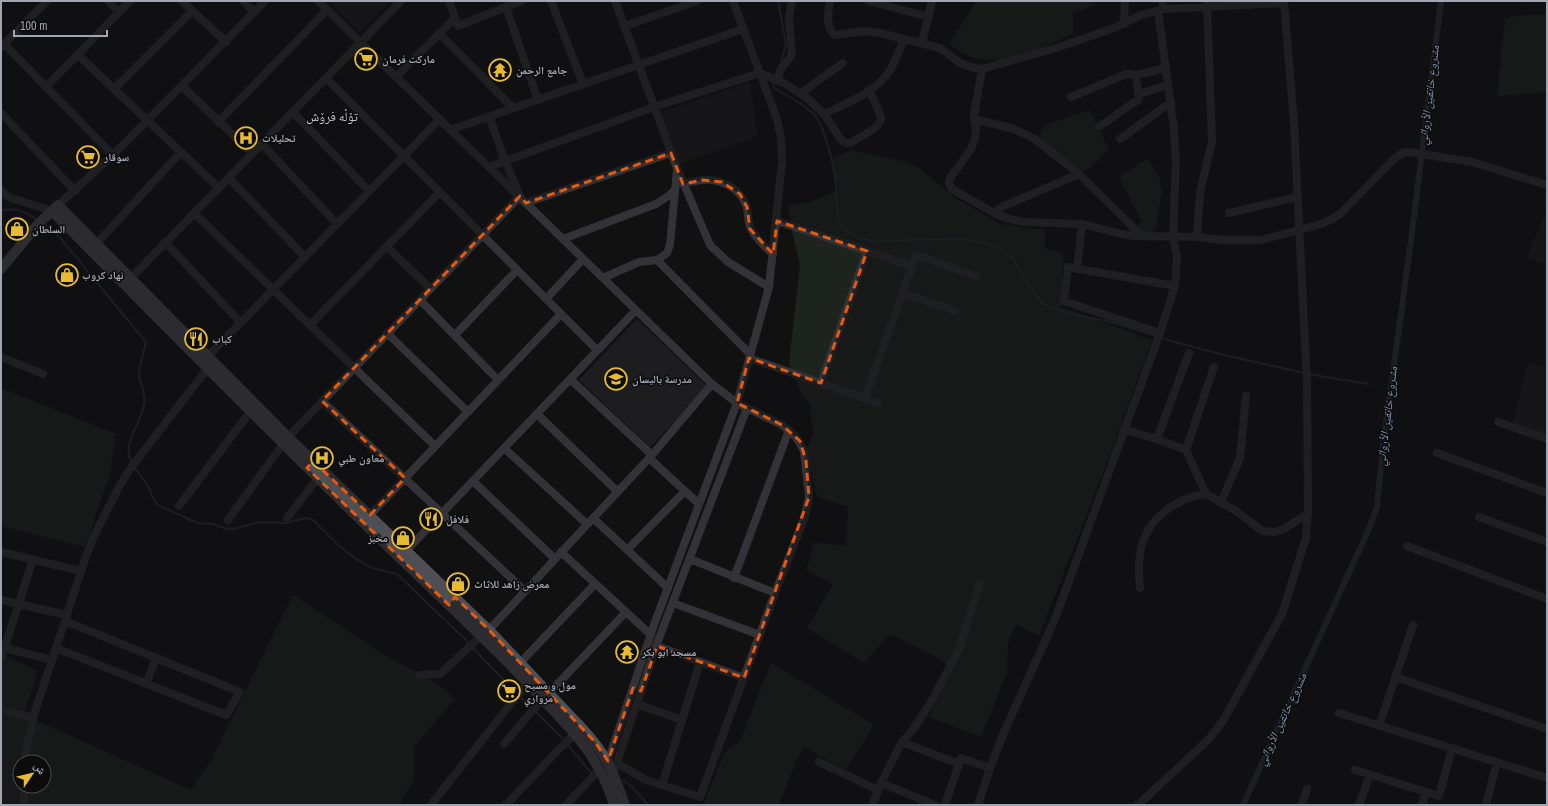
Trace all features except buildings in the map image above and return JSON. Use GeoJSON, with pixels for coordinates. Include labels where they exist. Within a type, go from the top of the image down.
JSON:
{"type":"FeatureCollection","features":[{"type":"Feature","properties":{"kind":"main road"},"geometry":{"type":"LineString","coordinates":[[1,269],[40,221],[55,208],[130,278],[208,356],[310,465],[370,515],[407,550],[482,635],[575,734],[600,769],[614,805]]}},
{"type":"Feature","properties":{"kind":"main road"},"geometry":{"type":"LineString","coordinates":[[91,242],[207,369],[250,412],[286,441]]}},
{"type":"Feature","properties":{"kind":"main road"},"geometry":{"type":"LineString","coordinates":[[310,465],[318,478],[452,601]]}},
{"type":"Feature","properties":{"kind":"main road"},"geometry":{"type":"LineString","coordinates":[[482,635],[520,663],[543,700]]}},
{"type":"Feature","properties":{"kind":"main road"},"geometry":{"type":"LineString","coordinates":[[575,734],[595,742],[613,766],[625,805]]}},
{"type":"Feature","properties":{"kind":"street"},"geometry":{"type":"LineString","coordinates":[[47,1],[2,46],[46,87],[113,155]]}},
{"type":"Feature","properties":{"kind":"street"},"geometry":{"type":"LineString","coordinates":[[108,1],[119,12]]}},
{"type":"Feature","properties":{"kind":"street"},"geometry":{"type":"LineString","coordinates":[[46,87],[130,1]]}},
{"type":"Feature","properties":{"kind":"street"},"geometry":{"type":"LineString","coordinates":[[182,1],[226,42]]}},
{"type":"Feature","properties":{"kind":"street"},"geometry":{"type":"LineString","coordinates":[[243,1],[254,12]]}},
{"type":"Feature","properties":{"kind":"street"},"geometry":{"type":"LineString","coordinates":[[1,190],[8,197],[55,208],[113,155],[265,1]]}},
{"type":"Feature","properties":{"kind":"street"},"geometry":{"type":"LineString","coordinates":[[318,1],[712,384],[737,403],[789,430],[800,441],[804,451],[809,497],[805,516],[700,797],[646,780],[613,766]]}},
{"type":"Feature","properties":{"kind":"street"},"geometry":{"type":"LineString","coordinates":[[130,278],[195,214],[401,1]]}},
{"type":"Feature","properties":{"kind":"street"},"geometry":{"type":"LineString","coordinates":[[449,1],[458,26],[521,1]]}},
{"type":"Feature","properties":{"kind":"street"},"geometry":{"type":"LineString","coordinates":[[551,1],[583,84]]}},
{"type":"Feature","properties":{"kind":"street"},"geometry":{"type":"LineString","coordinates":[[615,1],[671,153],[710,245],[728,262],[769,287]]}},
{"type":"Feature","properties":{"kind":"street"},"geometry":{"type":"LineString","coordinates":[[625,26],[697,1]]}},
{"type":"Feature","properties":{"kind":"street"},"geometry":{"type":"LineString","coordinates":[[613,766],[637,690],[655,622],[737,403],[769,287],[782,162],[781,139],[777,119],[764,75],[743,29],[733,1]]}},
{"type":"Feature","properties":{"kind":"street"},"geometry":{"type":"LineString","coordinates":[[778,81],[780,68],[790,58],[792,51],[789,25],[792,1]]}},
{"type":"Feature","properties":{"kind":"street"},"geometry":{"type":"LineString","coordinates":[[830,1],[828,10],[830,27],[831,32],[835,35],[870,31],[922,43],[940,48],[965,66],[982,69],[1056,48],[1124,24],[1161,7],[1284,2],[1294,124],[1307,383],[1308,513],[1306,538],[1282,614],[1223,721],[1209,739],[1138,805]]}},
{"type":"Feature","properties":{"kind":"street"},"geometry":{"type":"LineString","coordinates":[[869,1],[929,17]]}},
{"type":"Feature","properties":{"kind":"street"},"geometry":{"type":"LineString","coordinates":[[922,43],[932,1]]}},
{"type":"Feature","properties":{"kind":"street"},"geometry":{"type":"LineString","coordinates":[[1124,24],[1125,1]]}},
{"type":"Feature","properties":{"kind":"street"},"geometry":{"type":"LineString","coordinates":[[1197,237],[1200,192],[1212,142],[1208,4]]}},
{"type":"Feature","properties":{"kind":"street"},"geometry":{"type":"LineString","coordinates":[[506,7],[538,100]]}},
{"type":"Feature","properties":{"kind":"street"},"geometry":{"type":"LineString","coordinates":[[978,805],[990,768],[1005,730],[1054,619],[1157,342],[1175,286],[1177,258],[1173,236],[1176,162],[1161,7]]}},
{"type":"Feature","properties":{"kind":"street"},"geometry":{"type":"LineString","coordinates":[[114,89],[192,10]]}},
{"type":"Feature","properties":{"kind":"street"},"geometry":{"type":"LineString","coordinates":[[218,122],[327,10]]}},
{"type":"Feature","properties":{"kind":"street"},"geometry":{"type":"LineString","coordinates":[[396,77],[455,18]]}},
{"type":"Feature","properties":{"kind":"street"},"geometry":{"type":"LineString","coordinates":[[450,130],[743,29]]}},
{"type":"Feature","properties":{"kind":"street"},"geometry":{"type":"LineString","coordinates":[[439,33],[513,108]]}},
{"type":"Feature","properties":{"kind":"street"},"geometry":{"type":"LineString","coordinates":[[824,114],[851,101],[879,82],[890,71],[904,39]]}},
{"type":"Feature","properties":{"kind":"street"},"geometry":{"type":"LineString","coordinates":[[78,55],[219,188]]}},
{"type":"Feature","properties":{"kind":"street"},"geometry":{"type":"LineString","coordinates":[[801,93],[843,63]]}},
{"type":"Feature","properties":{"kind":"street"},"geometry":{"type":"LineString","coordinates":[[1071,97],[1126,74],[1136,75],[1166,68]]}},
{"type":"Feature","properties":{"kind":"street"},"geometry":{"type":"LineString","coordinates":[[982,69],[974,119],[976,129],[975,140],[971,149],[950,178],[949,183],[952,189],[996,214],[1006,218],[1031,222],[1082,224],[1121,234],[1142,236],[1197,237],[1223,240],[1261,240],[1321,224],[1332,219],[1340,214],[1399,155],[1409,152],[1472,162],[1547,185]]}},
{"type":"Feature","properties":{"kind":"street"},"geometry":{"type":"LineString","coordinates":[[489,167],[654,107],[764,75],[801,93],[824,114],[842,141],[848,144],[879,126],[881,121],[881,116],[869,90]]}},
{"type":"Feature","properties":{"kind":"street"},"geometry":{"type":"LineString","coordinates":[[1100,126],[1139,99],[1136,75]]}},
{"type":"Feature","properties":{"kind":"street"},"geometry":{"type":"LineString","coordinates":[[326,78],[597,350]]}},
{"type":"Feature","properties":{"kind":"street"},"geometry":{"type":"LineString","coordinates":[[1139,94],[1168,85]]}},
{"type":"Feature","properties":{"kind":"street"},"geometry":{"type":"LineString","coordinates":[[182,86],[252,154]]}},
{"type":"Feature","properties":{"kind":"street"},"geometry":{"type":"LineString","coordinates":[[1120,140],[1171,102]]}},
{"type":"Feature","properties":{"kind":"street"},"geometry":{"type":"LineString","coordinates":[[292,112],[369,192]]}},
{"type":"Feature","properties":{"kind":"street"},"geometry":{"type":"LineString","coordinates":[[1,113],[75,191]]}},
{"type":"Feature","properties":{"kind":"street"},"geometry":{"type":"LineString","coordinates":[[489,116],[505,161],[520,196]]}},
{"type":"Feature","properties":{"kind":"street"},"geometry":{"type":"LineString","coordinates":[[974,119],[1029,134],[1079,174],[1142,236]]}},
{"type":"Feature","properties":{"kind":"street"},"geometry":{"type":"LineString","coordinates":[[208,356],[440,120]]}},
{"type":"Feature","properties":{"kind":"street"},"geometry":{"type":"LineString","coordinates":[[262,144],[338,224]]}},
{"type":"Feature","properties":{"kind":"street"},"geometry":{"type":"LineString","coordinates":[[91,242],[181,152]]}},
{"type":"Feature","properties":{"kind":"street"},"geometry":{"type":"LineString","coordinates":[[526,203],[671,153]]}},
{"type":"Feature","properties":{"kind":"street"},"geometry":{"type":"LineString","coordinates":[[602,278],[639,262],[657,260],[667,253],[670,245],[677,168]]}},
{"type":"Feature","properties":{"kind":"street"},"geometry":{"type":"LineString","coordinates":[[999,208],[1079,174]]}},
{"type":"Feature","properties":{"kind":"street"},"geometry":{"type":"LineString","coordinates":[[229,178],[305,257]]}},
{"type":"Feature","properties":{"kind":"street"},"geometry":{"type":"LineString","coordinates":[[684,184],[703,180],[722,182],[732,186],[740,194],[747,206],[747,217],[750,229],[759,242],[773,254]]}},
{"type":"Feature","properties":{"kind":"street"},"geometry":{"type":"LineString","coordinates":[[563,239],[656,204],[675,190]]}},
{"type":"Feature","properties":{"kind":"street"},"geometry":{"type":"LineString","coordinates":[[310,325],[440,192]]}},
{"type":"Feature","properties":{"kind":"street"},"geometry":{"type":"LineString","coordinates":[[228,520],[286,441],[322,401],[520,196]]}},
{"type":"Feature","properties":{"kind":"street"},"geometry":{"type":"LineString","coordinates":[[1229,213],[1297,197]]}},
{"type":"Feature","properties":{"kind":"street"},"geometry":{"type":"LineString","coordinates":[[195,214],[435,446]]}},
{"type":"Feature","properties":{"kind":"street"},"geometry":{"type":"LineString","coordinates":[[777,221],[912,266]]}},
{"type":"Feature","properties":{"kind":"street"},"geometry":{"type":"LineString","coordinates":[[1077,269],[1082,224]]}},
{"type":"Feature","properties":{"kind":"street"},"geometry":{"type":"LineString","coordinates":[[166,242],[241,323]]}},
{"type":"Feature","properties":{"kind":"street"},"geometry":{"type":"LineString","coordinates":[[387,247],[431,289]]}},
{"type":"Feature","properties":{"kind":"street"},"geometry":{"type":"LineString","coordinates":[[820,383],[867,251]]}},
{"type":"Feature","properties":{"kind":"street"},"geometry":{"type":"LineString","coordinates":[[865,398],[916,255],[976,276]]}},
{"type":"Feature","properties":{"kind":"street"},"geometry":{"type":"LineString","coordinates":[[546,299],[583,259]]}},
{"type":"Feature","properties":{"kind":"street"},"geometry":{"type":"LineString","coordinates":[[657,260],[750,356],[820,383],[878,403]]}},
{"type":"Feature","properties":{"kind":"street"},"geometry":{"type":"LineString","coordinates":[[1160,333],[1064,301],[1068,267],[1175,286]]}},
{"type":"Feature","properties":{"kind":"street"},"geometry":{"type":"LineString","coordinates":[[455,335],[517,270]]}},
{"type":"Feature","properties":{"kind":"street"},"geometry":{"type":"LineString","coordinates":[[902,293],[955,311]]}},
{"type":"Feature","properties":{"kind":"street"},"geometry":{"type":"LineString","coordinates":[[420,300],[498,380]]}},
{"type":"Feature","properties":{"kind":"street"},"geometry":{"type":"LineString","coordinates":[[407,550],[636,310]]}},
{"type":"Feature","properties":{"kind":"street"},"geometry":{"type":"LineString","coordinates":[[370,515],[561,314]]}},
{"type":"Feature","properties":{"kind":"street"},"geometry":{"type":"LineString","coordinates":[[388,333],[468,412]]}},
{"type":"Feature","properties":{"kind":"street"},"geometry":{"type":"LineString","coordinates":[[1157,439],[1189,353]]}},
{"type":"Feature","properties":{"kind":"street"},"geometry":{"type":"LineString","coordinates":[[1,357],[43,374]]}},
{"type":"Feature","properties":{"kind":"street"},"geometry":{"type":"LineString","coordinates":[[1206,494],[1186,450],[1214,366]]}},
{"type":"Feature","properties":{"kind":"street"},"geometry":{"type":"LineString","coordinates":[[26,754],[33,718],[81,571],[94,536],[118,487],[130,469],[207,369]]}},
{"type":"Feature","properties":{"kind":"street"},"geometry":{"type":"LineString","coordinates":[[570,379],[699,504]]}},
{"type":"Feature","properties":{"kind":"street"},"geometry":{"type":"LineString","coordinates":[[420,675],[440,674],[482,635],[618,492],[712,384]]}},
{"type":"Feature","properties":{"kind":"street"},"geometry":{"type":"LineString","coordinates":[[1221,502],[1240,458],[1246,396]]}},
{"type":"Feature","properties":{"kind":"street"},"geometry":{"type":"LineString","coordinates":[[322,401],[524,591]]}},
{"type":"Feature","properties":{"kind":"street"},"geometry":{"type":"LineString","coordinates":[[613,766],[637,704],[637,690],[657,646],[747,408]]}},
{"type":"Feature","properties":{"kind":"street"},"geometry":{"type":"LineString","coordinates":[[179,506],[250,412]]}},
{"type":"Feature","properties":{"kind":"street"},"geometry":{"type":"LineString","coordinates":[[537,414],[618,492]]}},
{"type":"Feature","properties":{"kind":"street"},"geometry":{"type":"LineString","coordinates":[[1498,422],[1547,439]]}},
{"type":"Feature","properties":{"kind":"street"},"geometry":{"type":"LineString","coordinates":[[1124,429],[1186,450]]}},
{"type":"Feature","properties":{"kind":"street"},"geometry":{"type":"LineString","coordinates":[[734,578],[789,430]]}},
{"type":"Feature","properties":{"kind":"street"},"geometry":{"type":"LineString","coordinates":[[504,448],[590,521],[627,550],[668,588]]}},
{"type":"Feature","properties":{"kind":"street"},"geometry":{"type":"LineString","coordinates":[[1438,453],[1547,493]]}},
{"type":"Feature","properties":{"kind":"street"},"geometry":{"type":"LineString","coordinates":[[287,518],[318,478]]}},
{"type":"Feature","properties":{"kind":"street"},"geometry":{"type":"LineString","coordinates":[[473,481],[558,556],[595,584],[651,635]]}},
{"type":"Feature","properties":{"kind":"street"},"geometry":{"type":"LineString","coordinates":[[627,550],[685,491]]}},
{"type":"Feature","properties":{"kind":"street"},"geometry":{"type":"LineString","coordinates":[[1140,588],[1139,554],[1144,536],[1150,525],[1158,516],[1183,500],[1196,495],[1206,494],[1221,502],[1262,531],[1275,532],[1284,529],[1308,513]]}},
{"type":"Feature","properties":{"kind":"street"},"geometry":{"type":"LineString","coordinates":[[1479,517],[1547,542]]}},
{"type":"Feature","properties":{"kind":"street"},"geometry":{"type":"LineString","coordinates":[[688,533],[698,537]]}},
{"type":"Feature","properties":{"kind":"street"},"geometry":{"type":"LineString","coordinates":[[1407,546],[1547,599]]}},
{"type":"Feature","properties":{"kind":"street"},"geometry":{"type":"LineString","coordinates":[[1,552],[81,571]]}},
{"type":"Feature","properties":{"kind":"street"},"geometry":{"type":"LineString","coordinates":[[1,659],[3,647],[19,604],[33,559]]}},
{"type":"Feature","properties":{"kind":"street"},"geometry":{"type":"LineString","coordinates":[[690,559],[734,578],[775,593]]}},
{"type":"Feature","properties":{"kind":"street"},"geometry":{"type":"LineString","coordinates":[[872,805],[902,742],[914,728],[933,699],[959,648],[980,583]]}},
{"type":"Feature","properties":{"kind":"street"},"geometry":{"type":"LineString","coordinates":[[520,663],[595,584]]}},
{"type":"Feature","properties":{"kind":"street"},"geometry":{"type":"LineString","coordinates":[[1,600],[66,618],[156,658],[240,692],[226,715],[56,648]]}},
{"type":"Feature","properties":{"kind":"street"},"geometry":{"type":"LineString","coordinates":[[673,603],[760,635]]}},
{"type":"Feature","properties":{"kind":"street"},"geometry":{"type":"LineString","coordinates":[[504,744],[543,700],[626,612]]}},
{"type":"Feature","properties":{"kind":"street"},"geometry":{"type":"LineString","coordinates":[[655,622],[664,626]]}},
{"type":"Feature","properties":{"kind":"street"},"geometry":{"type":"LineString","coordinates":[[1379,726],[1413,625]]}},
{"type":"Feature","properties":{"kind":"street"},"geometry":{"type":"LineString","coordinates":[[657,646],[744,678]]}},
{"type":"Feature","properties":{"kind":"street"},"geometry":{"type":"LineString","coordinates":[[3,647],[52,660]]}},
{"type":"Feature","properties":{"kind":"street"},"geometry":{"type":"LineString","coordinates":[[146,684],[156,658]]}},
{"type":"Feature","properties":{"kind":"street"},"geometry":{"type":"LineString","coordinates":[[662,785],[700,662]]}},
{"type":"Feature","properties":{"kind":"street"},"geometry":{"type":"LineString","coordinates":[[1395,677],[1547,729]]}},
{"type":"Feature","properties":{"kind":"street"},"geometry":{"type":"LineString","coordinates":[[431,805],[527,683]]}},
{"type":"Feature","properties":{"kind":"street"},"geometry":{"type":"LineString","coordinates":[[637,704],[682,720]]}},
{"type":"Feature","properties":{"kind":"street"},"geometry":{"type":"LineString","coordinates":[[1,710],[33,718]]}},
{"type":"Feature","properties":{"kind":"street"},"geometry":{"type":"LineString","coordinates":[[1339,714],[1547,778]]}},
{"type":"Feature","properties":{"kind":"street"},"geometry":{"type":"LineString","coordinates":[[506,805],[575,734]]}},
{"type":"Feature","properties":{"kind":"street"},"geometry":{"type":"LineString","coordinates":[[902,742],[959,764]]}},
{"type":"Feature","properties":{"kind":"street"},"geometry":{"type":"LineString","coordinates":[[1354,770],[1439,796],[1452,748]]}},
{"type":"Feature","properties":{"kind":"street"},"geometry":{"type":"LineString","coordinates":[[945,805],[961,758],[990,768]]}},
{"type":"Feature","properties":{"kind":"street"},"geometry":{"type":"LineString","coordinates":[[819,762],[880,786],[935,805]]}},
{"type":"Feature","properties":{"kind":"street"},"geometry":{"type":"LineString","coordinates":[[1486,805],[1497,762]]}},
{"type":"Feature","properties":{"kind":"street"},"geometry":{"type":"LineString","coordinates":[[566,805],[600,769]]}},
{"type":"Feature","properties":{"kind":"street"},"geometry":{"type":"LineString","coordinates":[[1359,805],[1370,775]]}},
{"type":"Feature","properties":{"kind":"street"},"geometry":{"type":"LineString","coordinates":[[1302,805],[1307,789]]}},
{"type":"Feature","properties":{"kind":"street"},"geometry":{"type":"LineString","coordinates":[[1422,805],[1426,792]]}},
{"type":"Feature","properties":{"kind":"street"},"geometry":{"type":"LineString","coordinates":[[24,794],[24,805]]}},
{"type":"Feature","properties":{"kind":"highlighted area"},"geometry":{"type":"Polygon","coordinates":[[[671,153],[683,184],[703,180],[722,182],[740,194],[747,207],[750,229],[773,254],[777,221],[867,251],[821,383],[749,358],[737,403],[782,425],[800,441],[806,461],[809,497],[744,678],[657,646],[641,691],[633,688],[608,761],[595,742],[489,630],[455,597],[449,605],[307,468],[313,461],[370,515],[405,478],[322,401],[520,196],[526,203],[671,153]]]}},
{"type":"Feature","properties":{"kind":"shaded area"},"geometry":{"type":"Polygon","coordinates":[[[328,1],[391,1],[360,32],[328,1]]]}},
{"type":"Feature","properties":{"kind":"shaded area"},"geometry":{"type":"Polygon","coordinates":[[[976,1],[1095,1],[1096,5],[1073,13],[1073,34],[1027,53],[1011,58],[995,60],[979,59],[964,54],[950,44],[976,1]]]}},
{"type":"Feature","properties":{"kind":"shaded area"},"geometry":{"type":"Polygon","coordinates":[[[1541,14],[1547,15],[1547,92],[1497,96],[1505,20],[1510,17],[1541,14]]]}},
{"type":"Feature","properties":{"kind":"shaded area"},"geometry":{"type":"Polygon","coordinates":[[[750,82],[757,136],[680,164],[661,112],[750,82]]]}},
{"type":"Feature","properties":{"kind":"shaded area"},"geometry":{"type":"Polygon","coordinates":[[[1090,110],[1109,150],[1086,171],[1077,171],[1041,139],[1039,135],[1044,125],[1090,110]]]}},
{"type":"Feature","properties":{"kind":"shaded area"},"geometry":{"type":"Polygon","coordinates":[[[851,150],[906,162],[922,170],[957,199],[1000,224],[1045,230],[1044,248],[1063,254],[1061,307],[1152,340],[1105,468],[1039,636],[1016,624],[1008,643],[1007,672],[981,737],[929,717],[953,669],[936,657],[890,634],[864,663],[807,628],[833,584],[806,570],[814,543],[846,545],[848,507],[817,497],[806,451],[813,434],[810,404],[801,393],[789,363],[800,265],[791,227],[789,206],[809,202],[838,191],[833,158],[851,150]]]}},
{"type":"Feature","properties":{"kind":"shaded area"},"geometry":{"type":"Polygon","coordinates":[[[1148,158],[1159,177],[1162,192],[1155,231],[1141,234],[1135,228],[1142,222],[1119,177],[1148,158]]]}},
{"type":"Feature","properties":{"kind":"shaded area"},"geometry":{"type":"Polygon","coordinates":[[[1547,210],[1547,265],[1527,257],[1547,210]]]}},
{"type":"Feature","properties":{"kind":"shaded area"},"geometry":{"type":"Polygon","coordinates":[[[637,319],[708,387],[650,447],[579,380],[637,319]]]}},
{"type":"Feature","properties":{"kind":"shaded area"},"geometry":{"type":"Polygon","coordinates":[[[1528,362],[1547,368],[1547,436],[1512,426],[1528,362]]]}},
{"type":"Feature","properties":{"kind":"shaded area"},"geometry":{"type":"Polygon","coordinates":[[[1,388],[116,434],[110,473],[85,547],[1,526],[1,388]]]}},
{"type":"Feature","properties":{"kind":"shaded area"},"geometry":{"type":"Polygon","coordinates":[[[293,595],[378,651],[438,684],[455,699],[414,747],[414,779],[399,805],[1,805],[1,654],[38,671],[22,720],[42,723],[191,790],[211,760],[293,595]]]}},
{"type":"Feature","properties":{"kind":"shaded area"},"geometry":{"type":"Polygon","coordinates":[[[771,663],[874,725],[845,771],[804,746],[794,766],[779,805],[703,805],[725,752],[740,741],[771,663]]]}},
{"type":"Feature","properties":{"kind":"waterway"},"geometry":{"type":"LineString","coordinates":[[778,1],[786,44],[781,63]]}},
{"type":"Feature","properties":{"kind":"waterway","name":"مشروع خانقين الأروائي"},"geometry":{"type":"LineString","coordinates":[[1243,805],[1368,531],[1377,507],[1383,445],[1410,248],[1441,1]]}},
{"type":"Feature","properties":{"kind":"waterway"},"geometry":{"type":"LineString","coordinates":[[772,81],[774,88],[803,105],[815,115],[822,128],[831,156],[835,177],[838,219],[843,229],[856,237],[876,242],[960,239],[993,245],[1013,258],[1029,286],[1044,304],[1070,314],[1111,322],[1156,336]]}},
{"type":"Feature","properties":{"kind":"waterway"},"geometry":{"type":"LineString","coordinates":[[1,211],[16,210],[38,220]]}},
{"type":"Feature","properties":{"kind":"waterway"},"geometry":{"type":"LineString","coordinates":[[43,223],[54,231],[61,239],[146,342],[139,375],[144,393],[144,405],[130,441],[129,456],[132,463]]}},
{"type":"Feature","properties":{"kind":"waterway"},"geometry":{"type":"LineString","coordinates":[[1160,338],[1220,354],[1304,373]]}},
{"type":"Feature","properties":{"kind":"waterway"},"geometry":{"type":"LineString","coordinates":[[1308,374],[1368,384]]}},
{"type":"Feature","properties":{"kind":"waterway"},"geometry":{"type":"LineString","coordinates":[[134,467],[148,486],[158,505],[197,523],[213,524],[224,528],[234,529],[260,522],[285,523],[306,518],[313,520],[339,546],[358,560],[372,568],[397,574],[469,643]]}},
{"type":"Feature","properties":{"kind":"waterway"},"geometry":{"type":"LineString","coordinates":[[472,647],[516,693]]}},
{"type":"Feature","properties":{"kind":"waterway"},"geometry":{"type":"LineString","coordinates":[[519,696],[532,708]]}},
{"type":"Feature","properties":{"kind":"waterway"},"geometry":{"type":"LineString","coordinates":[[535,711],[564,740]]}},
{"type":"Feature","properties":{"kind":"waterway"},"geometry":{"type":"LineString","coordinates":[[567,744],[592,774]]}},
{"type":"Feature","properties":{"kind":"waterway"},"geometry":{"type":"LineString","coordinates":[[623,780],[631,786],[648,805]]}},
{"type":"Feature","properties":{"kind":"place","name":"مارکت فرمان"},"geometry":{"type":"Point","coordinates":[366,59]}},
{"type":"Feature","properties":{"kind":"place","name":"جامع الرحمن"},"geometry":{"type":"Point","coordinates":[500,70]}},
{"type":"Feature","properties":{"kind":"place","name":"تحلیلات"},"geometry":{"type":"Point","coordinates":[246,138]}},
{"type":"Feature","properties":{"kind":"place","name":"سوڤار"},"geometry":{"type":"Point","coordinates":[88,157]}},
{"type":"Feature","properties":{"kind":"place","name":"السلطان"},"geometry":{"type":"Point","coordinates":[17,229]}},
{"type":"Feature","properties":{"kind":"place","name":"نهاد كروب"},"geometry":{"type":"Point","coordinates":[67,275]}},
{"type":"Feature","properties":{"kind":"place","name":"كباب"},"geometry":{"type":"Point","coordinates":[196,339]}},
{"type":"Feature","properties":{"kind":"place","name":"مدرسة بالیسان"},"geometry":{"type":"Point","coordinates":[616,379]}},
{"type":"Feature","properties":{"kind":"place","name":"معاون طبي"},"geometry":{"type":"Point","coordinates":[322,458]}},
{"type":"Feature","properties":{"kind":"place","name":"فلافل"},"geometry":{"type":"Point","coordinates":[431,519]}},
{"type":"Feature","properties":{"kind":"place","name":"مخبز"},"geometry":{"type":"Point","coordinates":[403,538]}},
{"type":"Feature","properties":{"kind":"place","name":"معرض زاهد للاثاث"},"geometry":{"type":"Point","coordinates":[458,584]}},
{"type":"Feature","properties":{"kind":"place","name":"مسجد ابو بكر"},"geometry":{"type":"Point","coordinates":[627,652]}},
{"type":"Feature","properties":{"kind":"place","name":"مول و مسبح مرواري"},"geometry":{"type":"Point","coordinates":[509,691]}},
{"type":"Feature","properties":{"kind":"district","name":"تۆڵە فرۆش"},"geometry":{"type":"Point","coordinates":[332,116]}}]}
